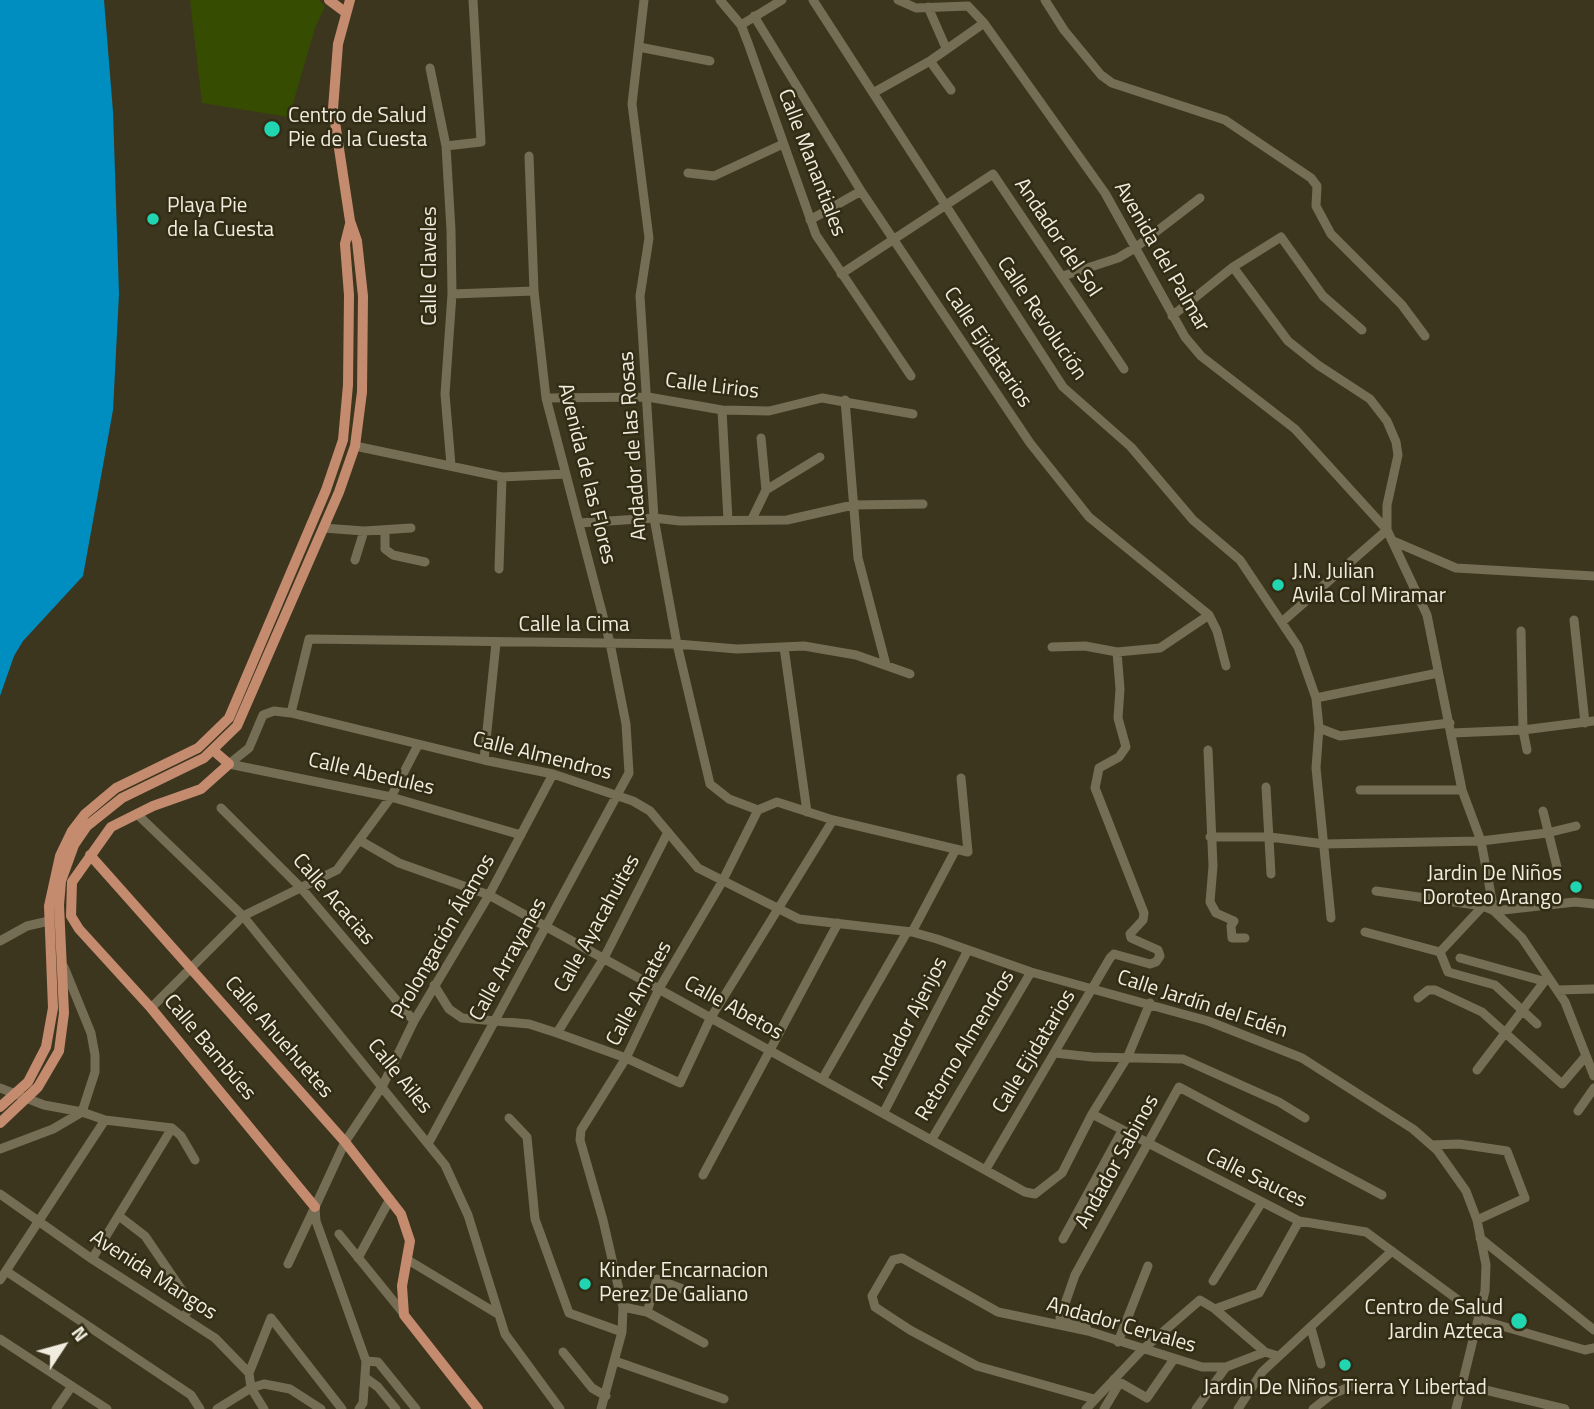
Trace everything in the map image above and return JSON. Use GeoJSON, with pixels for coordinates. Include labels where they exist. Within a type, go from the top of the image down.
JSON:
{"type":"FeatureCollection","features":[{"type":"Feature","properties":{"kind":"main road"},"geometry":{"type":"LineString","coordinates":[[0,1123],[38,1087],[59,1051],[64,1013],[61,881],[74,845],[87,826],[122,798],[214,751],[237,726],[323,528],[355,446],[362,392],[363,296],[357,241],[350,221],[333,109],[338,44],[347,4],[329,0]]}},
{"type":"Feature","properties":{"kind":"main road"},"geometry":{"type":"LineString","coordinates":[[0,1107],[28,1082],[46,1048],[52,1008],[49,921],[52,881],[60,856],[85,814],[116,788],[198,748],[219,730],[238,703],[326,490],[343,440],[348,352],[345,244],[350,221]]}},
{"type":"Feature","properties":{"kind":"main road","name":"Calle Abedules"},"geometry":{"type":"LineString","coordinates":[[214,751],[229,764]]}},
{"type":"Feature","properties":{"kind":"main road"},"geometry":{"type":"LineString","coordinates":[[90,855],[111,827],[201,789],[229,764]]}},
{"type":"Feature","properties":{"kind":"main road","name":"Calle Bambúes"},"geometry":{"type":"LineString","coordinates":[[90,855],[72,882],[71,916],[79,929],[151,1008],[315,1207]]}},
{"type":"Feature","properties":{"kind":"main road","name":"Calle Ahuehuetes"},"geometry":{"type":"LineString","coordinates":[[90,855],[345,1142],[390,1199],[408,1227],[408,1260],[402,1286],[404,1315]]}},
{"type":"Feature","properties":{"kind":"main road"},"geometry":{"type":"LineString","coordinates":[[404,1315],[478,1409]]}},
{"type":"Feature","properties":{"kind":"street"},"geometry":{"type":"LineString","coordinates":[[446,146],[481,142],[473,0]]}},
{"type":"Feature","properties":{"kind":"street","name":"Andador de las Rosas"},"geometry":{"type":"LineString","coordinates":[[644,0],[632,104],[649,238],[640,296],[649,397],[654,518],[677,644],[710,784],[729,799],[758,810]]}},
{"type":"Feature","properties":{"kind":"street"},"geometry":{"type":"LineString","coordinates":[[720,0],[741,25],[782,0]]}},
{"type":"Feature","properties":{"kind":"street","name":"Calle Revolución"},"geometry":{"type":"LineString","coordinates":[[813,0],[1063,387],[1131,447],[1193,520],[1232,552],[1283,621],[1298,647],[1316,698],[1319,728],[1316,768],[1331,918]]}},
{"type":"Feature","properties":{"kind":"street"},"geometry":{"type":"LineString","coordinates":[[898,0],[916,8],[928,7],[946,48]]}},
{"type":"Feature","properties":{"kind":"street"},"geometry":{"type":"LineString","coordinates":[[1045,0],[1064,30],[1101,75],[1112,83],[1225,120],[1311,178],[1317,186],[1316,206],[1331,234],[1402,305],[1425,336]]}},
{"type":"Feature","properties":{"kind":"street","name":"Avenida del Palmar"},"geometry":{"type":"LineString","coordinates":[[928,7],[968,6],[984,23],[1105,193],[1172,316],[1201,356],[1295,429],[1387,530],[1427,615],[1462,790],[1481,841],[1494,911]]}},
{"type":"Feature","properties":{"kind":"street","name":"Calle Ejidatarios"},"geometry":{"type":"LineString","coordinates":[[754,16],[861,191],[1030,443],[1089,517],[1209,615]]}},
{"type":"Feature","properties":{"kind":"street"},"geometry":{"type":"LineString","coordinates":[[873,93],[930,61],[984,23]]}},
{"type":"Feature","properties":{"kind":"street","name":"Calle Manantiales"},"geometry":{"type":"LineString","coordinates":[[741,25],[816,235],[911,376]]}},
{"type":"Feature","properties":{"kind":"street"},"geometry":{"type":"LineString","coordinates":[[639,47],[710,61]]}},
{"type":"Feature","properties":{"kind":"street"},"geometry":{"type":"LineString","coordinates":[[930,61],[951,90]]}},
{"type":"Feature","properties":{"kind":"street","name":"Calle Claveles"},"geometry":{"type":"LineString","coordinates":[[430,68],[446,146],[452,293],[445,394],[451,465]]}},
{"type":"Feature","properties":{"kind":"street"},"geometry":{"type":"LineString","coordinates":[[688,173],[714,176],[783,144]]}},
{"type":"Feature","properties":{"kind":"street","name":"Avenida de las Flores"},"geometry":{"type":"LineString","coordinates":[[529,156],[534,291],[546,398],[610,643],[630,749],[629,773],[619,794]]}},
{"type":"Feature","properties":{"kind":"street","name":"Andador del Sol"},"geometry":{"type":"LineString","coordinates":[[944,205],[993,174],[1124,369]]}},
{"type":"Feature","properties":{"kind":"street"},"geometry":{"type":"LineString","coordinates":[[810,219],[861,191]]}},
{"type":"Feature","properties":{"kind":"street"},"geometry":{"type":"LineString","coordinates":[[1063,276],[1118,258],[1200,198]]}},
{"type":"Feature","properties":{"kind":"street"},"geometry":{"type":"LineString","coordinates":[[841,274],[944,205]]}},
{"type":"Feature","properties":{"kind":"street"},"geometry":{"type":"LineString","coordinates":[[1172,316],[1233,267],[1281,237],[1323,296],[1362,330]]}},
{"type":"Feature","properties":{"kind":"street"},"geometry":{"type":"LineString","coordinates":[[1233,267],[1288,341],[1318,365],[1370,399],[1387,421],[1398,455],[1387,505],[1387,530],[1283,621]]}},
{"type":"Feature","properties":{"kind":"street"},"geometry":{"type":"LineString","coordinates":[[452,293],[534,291]]}},
{"type":"Feature","properties":{"kind":"street","name":"Calle Lirios"},"geometry":{"type":"LineString","coordinates":[[546,398],[649,397],[722,410],[769,411],[822,398],[845,400],[913,415]]}},
{"type":"Feature","properties":{"kind":"street"},"geometry":{"type":"LineString","coordinates":[[845,400],[858,558],[886,665]]}},
{"type":"Feature","properties":{"kind":"street"},"geometry":{"type":"LineString","coordinates":[[722,410],[728,520]]}},
{"type":"Feature","properties":{"kind":"street"},"geometry":{"type":"LineString","coordinates":[[752,519],[765,490],[761,438]]}},
{"type":"Feature","properties":{"kind":"street"},"geometry":{"type":"LineString","coordinates":[[355,446],[502,477],[566,474]]}},
{"type":"Feature","properties":{"kind":"street"},"geometry":{"type":"LineString","coordinates":[[765,490],[820,457]]}},
{"type":"Feature","properties":{"kind":"street"},"geometry":{"type":"LineString","coordinates":[[499,569],[502,477]]}},
{"type":"Feature","properties":{"kind":"street"},"geometry":{"type":"LineString","coordinates":[[579,523],[654,518],[787,520],[853,505],[877,507],[923,504]]}},
{"type":"Feature","properties":{"kind":"street"},"geometry":{"type":"LineString","coordinates":[[323,528],[364,531],[411,528]]}},
{"type":"Feature","properties":{"kind":"street"},"geometry":{"type":"LineString","coordinates":[[355,560],[364,531]]}},
{"type":"Feature","properties":{"kind":"street"},"geometry":{"type":"LineString","coordinates":[[384,531],[384,549],[393,555],[425,562]]}},
{"type":"Feature","properties":{"kind":"street"},"geometry":{"type":"LineString","coordinates":[[1393,541],[1456,568],[1594,576]]}},
{"type":"Feature","properties":{"kind":"street"},"geometry":{"type":"LineString","coordinates":[[1052,647],[1085,646],[1117,652],[1160,648],[1209,615],[1217,631],[1226,666]]}},
{"type":"Feature","properties":{"kind":"street"},"geometry":{"type":"LineString","coordinates":[[1319,728],[1340,736],[1451,728],[1523,730],[1589,722],[1574,620]]}},
{"type":"Feature","properties":{"kind":"street"},"geometry":{"type":"LineString","coordinates":[[1521,631],[1523,730],[1527,750]]}},
{"type":"Feature","properties":{"kind":"street","name":"Calle la Cima"},"geometry":{"type":"LineString","coordinates":[[291,713],[309,639],[677,644],[737,649],[823,649],[910,674]]}},
{"type":"Feature","properties":{"kind":"street"},"geometry":{"type":"LineString","coordinates":[[484,760],[496,643]]}},
{"type":"Feature","properties":{"kind":"street"},"geometry":{"type":"LineString","coordinates":[[784,647],[807,812]]}},
{"type":"Feature","properties":{"kind":"street","name":"Calle Ejidatarios"},"geometry":{"type":"LineString","coordinates":[[986,1169],[1114,954],[1137,961],[1156,962],[1160,956],[1158,950],[1131,938],[1130,934],[1143,920],[1144,913],[1095,788],[1099,768],[1119,757],[1126,747],[1118,718],[1120,689],[1117,652]]}},
{"type":"Feature","properties":{"kind":"street"},"geometry":{"type":"LineString","coordinates":[[1316,698],[1438,673]]}},
{"type":"Feature","properties":{"kind":"street","name":"Calle Almendros"},"geometry":{"type":"LineString","coordinates":[[229,764],[249,748],[263,715],[274,711],[553,774],[619,794],[650,811],[698,868],[799,919],[910,932]]}},
{"type":"Feature","properties":{"kind":"street"},"geometry":{"type":"LineString","coordinates":[[151,1008],[243,916],[337,870],[391,797],[418,745]]}},
{"type":"Feature","properties":{"kind":"street"},"geometry":{"type":"LineString","coordinates":[[1208,750],[1213,866],[1210,902],[1216,913],[1232,924],[1231,937],[1245,938]]}},
{"type":"Feature","properties":{"kind":"street","name":"Calle Abedules"},"geometry":{"type":"LineString","coordinates":[[229,764],[391,797],[521,835]]}},
{"type":"Feature","properties":{"kind":"street","name":"Prolongación Álamos"},"geometry":{"type":"LineString","coordinates":[[288,1264],[345,1142],[383,1085],[414,1021],[489,895],[553,774]]}},
{"type":"Feature","properties":{"kind":"street"},"geometry":{"type":"LineString","coordinates":[[758,810],[777,803],[833,820],[968,852],[961,778]]}},
{"type":"Feature","properties":{"kind":"street"},"geometry":{"type":"LineString","coordinates":[[1266,788],[1271,874]]}},
{"type":"Feature","properties":{"kind":"street"},"geometry":{"type":"LineString","coordinates":[[1360,790],[1462,790]]}},
{"type":"Feature","properties":{"kind":"street","name":"Calle Arrayanes"},"geometry":{"type":"LineString","coordinates":[[429,1142],[619,794]]}},
{"type":"Feature","properties":{"kind":"street","name":"Calle Acacias"},"geometry":{"type":"LineString","coordinates":[[221,808],[302,889],[414,1021]]}},
{"type":"Feature","properties":{"kind":"street","name":"Calle Amates"},"geometry":{"type":"LineString","coordinates":[[601,1409],[622,1332],[623,1307],[603,1220],[580,1140],[581,1130],[626,1058],[660,987],[722,881],[758,810]]}},
{"type":"Feature","properties":{"kind":"street"},"geometry":{"type":"LineString","coordinates":[[1543,811],[1557,867]]}},
{"type":"Feature","properties":{"kind":"street","name":"Calle Ailes"},"geometry":{"type":"LineString","coordinates":[[137,814],[243,916],[429,1142],[445,1165],[468,1214],[496,1313],[515,1352],[561,1409]]}},
{"type":"Feature","properties":{"kind":"street"},"geometry":{"type":"LineString","coordinates":[[434,985],[449,1009],[462,1018],[529,1024],[626,1058],[680,1083],[710,1018],[781,910],[833,820]]}},
{"type":"Feature","properties":{"kind":"street"},"geometry":{"type":"LineString","coordinates":[[1210,837],[1269,837],[1324,844],[1481,841],[1547,833],[1576,826]]}},
{"type":"Feature","properties":{"kind":"street","name":"Calle Ayacahuites"},"geometry":{"type":"LineString","coordinates":[[557,1033],[604,958],[668,832]]}},
{"type":"Feature","properties":{"kind":"street","name":"Calle Abetos"},"geometry":{"type":"LineString","coordinates":[[359,840],[399,863],[489,895],[547,929],[660,987],[710,1018],[1025,1192],[1035,1194],[1062,1173],[1092,1114]]}},
{"type":"Feature","properties":{"kind":"street"},"geometry":{"type":"LineString","coordinates":[[822,1078],[910,932],[955,851]]}},
{"type":"Feature","properties":{"kind":"street"},"geometry":{"type":"LineString","coordinates":[[1376,891],[1483,906],[1494,911],[1522,938],[1545,980],[1557,990],[1594,1076]]}},
{"type":"Feature","properties":{"kind":"street"},"geometry":{"type":"LineString","coordinates":[[1494,911],[1575,902],[1594,904]]}},
{"type":"Feature","properties":{"kind":"street"},"geometry":{"type":"LineString","coordinates":[[1440,952],[1483,906]]}},
{"type":"Feature","properties":{"kind":"street"},"geometry":{"type":"LineString","coordinates":[[0,941],[27,926],[49,921]]}},
{"type":"Feature","properties":{"kind":"street"},"geometry":{"type":"LineString","coordinates":[[703,1175],[838,923]]}},
{"type":"Feature","properties":{"kind":"street","name":"Calle Jardín del Edén"},"geometry":{"type":"LineString","coordinates":[[910,932],[1031,972],[1150,1003],[1259,1039],[1301,1058],[1413,1129],[1431,1145],[1461,1182],[1477,1220],[1486,1265],[1480,1315],[1460,1384],[1456,1409]]}},
{"type":"Feature","properties":{"kind":"street"},"geometry":{"type":"LineString","coordinates":[[1365,932],[1440,952]]}},
{"type":"Feature","properties":{"kind":"street","name":"Andador Ajenjos"},"geometry":{"type":"LineString","coordinates":[[884,1112],[968,950]]}},
{"type":"Feature","properties":{"kind":"street"},"geometry":{"type":"LineString","coordinates":[[1440,952],[1448,972],[1494,985],[1537,1024]]}},
{"type":"Feature","properties":{"kind":"street"},"geometry":{"type":"LineString","coordinates":[[1460,958],[1545,980]]}},
{"type":"Feature","properties":{"kind":"street"},"geometry":{"type":"LineString","coordinates":[[0,1149],[53,1129],[82,1111],[95,1072],[92,1033],[61,962]]}},
{"type":"Feature","properties":{"kind":"street","name":"Retorno Almendros"},"geometry":{"type":"LineString","coordinates":[[932,1139],[1031,972]]}},
{"type":"Feature","properties":{"kind":"street"},"geometry":{"type":"LineString","coordinates":[[1477,1070],[1545,980]]}},
{"type":"Feature","properties":{"kind":"street"},"geometry":{"type":"LineString","coordinates":[[1418,998],[1428,989],[1435,990],[1482,1012],[1562,1084],[1585,1057]]}},
{"type":"Feature","properties":{"kind":"street"},"geometry":{"type":"LineString","coordinates":[[1557,990],[1594,989]]}},
{"type":"Feature","properties":{"kind":"street"},"geometry":{"type":"LineString","coordinates":[[1092,1114],[1128,1056],[1150,1003]]}},
{"type":"Feature","properties":{"kind":"street"},"geometry":{"type":"LineString","coordinates":[[1055,1053],[1092,1057],[1182,1059],[1279,1102],[1305,1118]]}},
{"type":"Feature","properties":{"kind":"street","name":"Andador Sabinos"},"geometry":{"type":"LineString","coordinates":[[1088,1331],[1083,1322],[1060,1318],[1076,1275],[1179,1087],[1382,1195]]}},
{"type":"Feature","properties":{"kind":"street"},"geometry":{"type":"LineString","coordinates":[[0,1088],[44,1105],[82,1111],[105,1120],[172,1128],[181,1136],[195,1160]]}},
{"type":"Feature","properties":{"kind":"street"},"geometry":{"type":"LineString","coordinates":[[1577,1111],[1594,1088]]}},
{"type":"Feature","properties":{"kind":"street","name":"Calle Sauces"},"geometry":{"type":"LineString","coordinates":[[1092,1114],[1299,1221],[1366,1232],[1454,1300],[1488,1322],[1586,1350],[1594,1348]]}},
{"type":"Feature","properties":{"kind":"street"},"geometry":{"type":"LineString","coordinates":[[509,1118],[527,1137],[535,1219],[569,1313],[622,1332]]}},
{"type":"Feature","properties":{"kind":"street"},"geometry":{"type":"LineString","coordinates":[[0,1280],[105,1120]]}},
{"type":"Feature","properties":{"kind":"street"},"geometry":{"type":"LineString","coordinates":[[92,1259],[172,1128]]}},
{"type":"Feature","properties":{"kind":"street"},"geometry":{"type":"LineString","coordinates":[[1063,1239],[1122,1131]]}},
{"type":"Feature","properties":{"kind":"street"},"geometry":{"type":"LineString","coordinates":[[1431,1145],[1459,1144],[1507,1151],[1525,1198],[1477,1220]]}},
{"type":"Feature","properties":{"kind":"street","name":"Avenida Mangos"},"geometry":{"type":"LineString","coordinates":[[0,1194],[92,1259],[215,1338],[249,1373]]}},
{"type":"Feature","properties":{"kind":"street"},"geometry":{"type":"LineString","coordinates":[[358,1258],[390,1199]]}},
{"type":"Feature","properties":{"kind":"street"},"geometry":{"type":"LineString","coordinates":[[1213,1281],[1262,1202]]}},
{"type":"Feature","properties":{"kind":"street"},"geometry":{"type":"LineString","coordinates":[[315,1207],[316,1222],[366,1361],[367,1379],[363,1403],[359,1409]]}},
{"type":"Feature","properties":{"kind":"street"},"geometry":{"type":"LineString","coordinates":[[118,1216],[145,1236],[188,1299],[191,1307],[184,1316]]}},
{"type":"Feature","properties":{"kind":"street"},"geometry":{"type":"LineString","coordinates":[[1215,1309],[1259,1293],[1299,1221]]}},
{"type":"Feature","properties":{"kind":"street"},"geometry":{"type":"LineString","coordinates":[[339,1234],[404,1315]]}},
{"type":"Feature","properties":{"kind":"street"},"geometry":{"type":"LineString","coordinates":[[1480,1238],[1594,1330]]}},
{"type":"Feature","properties":{"kind":"street"},"geometry":{"type":"LineString","coordinates":[[1238,1409],[1262,1372],[1392,1251]]}},
{"type":"Feature","properties":{"kind":"street","name":"Andador Cervales"},"geometry":{"type":"LineString","coordinates":[[1094,1399],[977,1366],[909,1330],[872,1302],[872,1296],[896,1258],[1006,1314],[1088,1331],[1141,1350],[1202,1367],[1226,1367],[1265,1352]]}},
{"type":"Feature","properties":{"kind":"street"},"geometry":{"type":"LineString","coordinates":[[408,1260],[496,1313]]}},
{"type":"Feature","properties":{"kind":"street"},"geometry":{"type":"LineString","coordinates":[[1118,1342],[1148,1266]]}},
{"type":"Feature","properties":{"kind":"street"},"geometry":{"type":"LineString","coordinates":[[6,1271],[191,1395],[200,1409]]}},
{"type":"Feature","properties":{"kind":"street"},"geometry":{"type":"LineString","coordinates":[[647,1312],[657,1279],[700,1296]]}},
{"type":"Feature","properties":{"kind":"street"},"geometry":{"type":"LineString","coordinates":[[1086,1409],[1116,1381],[1141,1350],[1200,1300],[1215,1309],[1265,1352],[1278,1356]]}},
{"type":"Feature","properties":{"kind":"street"},"geometry":{"type":"LineString","coordinates":[[623,1307],[647,1312],[704,1343]]}},
{"type":"Feature","properties":{"kind":"street"},"geometry":{"type":"LineString","coordinates":[[264,1409],[251,1388],[249,1373],[271,1318],[342,1409]]}},
{"type":"Feature","properties":{"kind":"street"},"geometry":{"type":"LineString","coordinates":[[1311,1328],[1321,1364]]}},
{"type":"Feature","properties":{"kind":"street"},"geometry":{"type":"LineString","coordinates":[[0,1339],[107,1409]]}},
{"type":"Feature","properties":{"kind":"street"},"geometry":{"type":"LineString","coordinates":[[563,1352],[592,1388],[606,1396]]}},
{"type":"Feature","properties":{"kind":"street"},"geometry":{"type":"LineString","coordinates":[[1116,1381],[1147,1398],[1174,1359]]}},
{"type":"Feature","properties":{"kind":"street"},"geometry":{"type":"LineString","coordinates":[[366,1361],[378,1362],[416,1409]]}},
{"type":"Feature","properties":{"kind":"street"},"geometry":{"type":"LineString","coordinates":[[615,1361],[724,1399]]}},
{"type":"Feature","properties":{"kind":"street"},"geometry":{"type":"LineString","coordinates":[[1196,1409],[1226,1367]]}},
{"type":"Feature","properties":{"kind":"street"},"geometry":{"type":"LineString","coordinates":[[367,1379],[378,1387],[396,1409]]}},
{"type":"Feature","properties":{"kind":"street"},"geometry":{"type":"LineString","coordinates":[[1104,1409],[1116,1381]]}},
{"type":"Feature","properties":{"kind":"street"},"geometry":{"type":"LineString","coordinates":[[217,1409],[251,1388],[277,1384],[321,1409]]}},
{"type":"Feature","properties":{"kind":"street"},"geometry":{"type":"LineString","coordinates":[[1460,1384],[1565,1409]]}},
{"type":"Feature","properties":{"kind":"street"},"geometry":{"type":"LineString","coordinates":[[56,1409],[72,1386]]}},
{"type":"Feature","properties":{"kind":"street"},"geometry":{"type":"LineString","coordinates":[[1313,1409],[1332,1394],[1352,1386]]}},
{"type":"Feature","properties":{"kind":"green space"},"geometry":{"type":"Polygon","coordinates":[[[190,0],[319,0],[325,6],[315,28],[289,117],[202,103],[190,0]]]}},
{"type":"Feature","properties":{"kind":"water"},"geometry":{"type":"Polygon","coordinates":[[[0,0],[104,0],[113,112],[119,294],[113,410],[83,576],[23,641],[14,656],[0,696],[0,0]]]}},
{"type":"Feature","properties":{"kind":"place","name":"Centro de Salud Pie de la Cuesta"},"geometry":{"type":"Point","coordinates":[272,129]}},
{"type":"Feature","properties":{"kind":"place","name":"Playa Pie de la Cuesta"},"geometry":{"type":"Point","coordinates":[153,219]}},
{"type":"Feature","properties":{"kind":"place","name":"J.N. Julian Avila Col Miramar"},"geometry":{"type":"Point","coordinates":[1278,585]}},
{"type":"Feature","properties":{"kind":"place","name":"Jardin De Niños Doroteo Arango"},"geometry":{"type":"Point","coordinates":[1576,887]}},
{"type":"Feature","properties":{"kind":"place","name":"Kinder Encarnacion Perez De Galiano"},"geometry":{"type":"Point","coordinates":[585,1284]}},
{"type":"Feature","properties":{"kind":"place","name":"Centro de Salud Jardin Azteca"},"geometry":{"type":"Point","coordinates":[1519,1321]}},
{"type":"Feature","properties":{"kind":"place","name":"Jardin De Niños Tierra Y Libertad"},"geometry":{"type":"Point","coordinates":[1345,1365]}}]}
